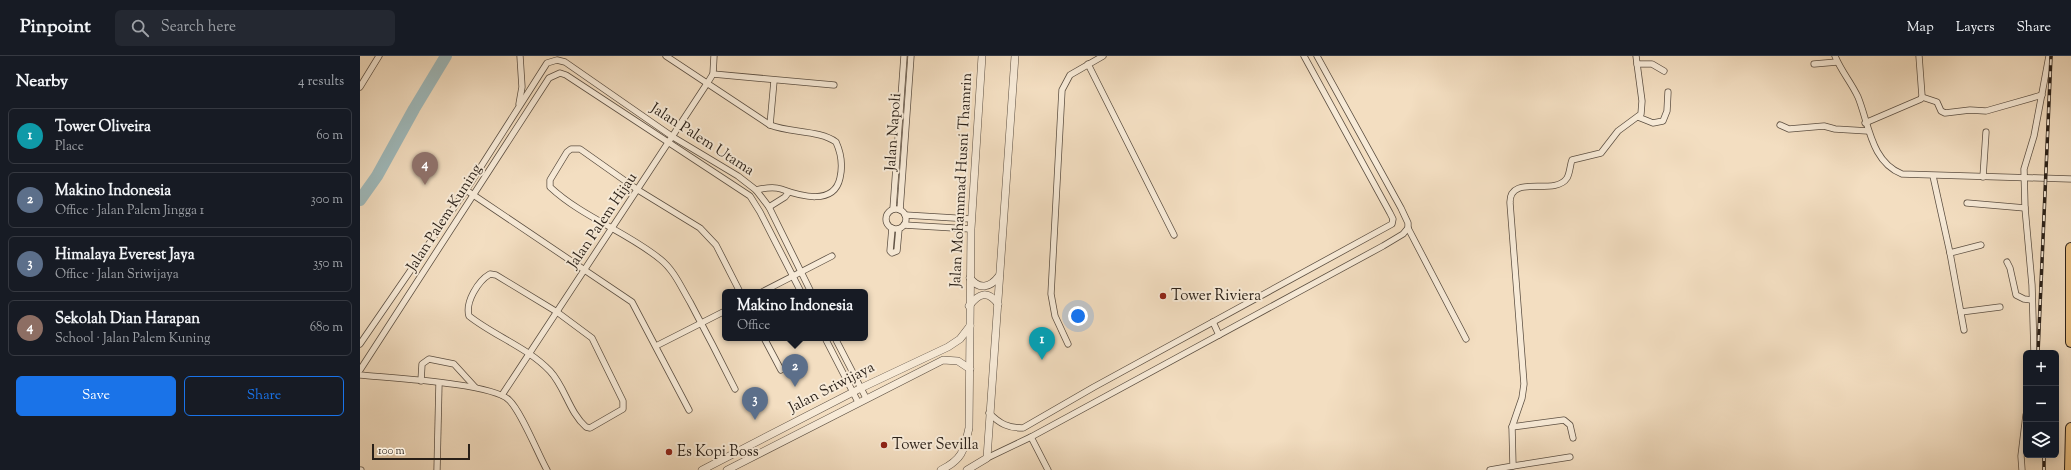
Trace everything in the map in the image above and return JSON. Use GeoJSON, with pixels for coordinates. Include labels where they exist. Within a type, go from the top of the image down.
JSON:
{"type":"FeatureCollection","features":[{"type":"Feature","properties":{"kind":"highway"},"geometry":{"type":"LineString","coordinates":[[2071,248],[2071,342]]}},
{"type":"Feature","properties":{"kind":"highway"},"geometry":{"type":"LineString","coordinates":[[2070,470],[2071,428]]}},
{"type":"Feature","properties":{"kind":"street"},"geometry":{"type":"LineString","coordinates":[[360,87],[380,56]]}},
{"type":"Feature","properties":{"kind":"street","name":"Jalan Palem Kuning"},"geometry":{"type":"LineString","coordinates":[[518,108],[522,87],[520,56]]}},
{"type":"Feature","properties":{"kind":"street"},"geometry":{"type":"LineString","coordinates":[[666,56],[708,82],[770,125],[788,131],[831,138],[836,142],[841,155],[841,174],[838,185],[833,193],[825,196],[788,193],[780,189],[770,188],[756,190]]}},
{"type":"Feature","properties":{"kind":"street"},"geometry":{"type":"LineString","coordinates":[[714,56],[713,74],[774,81],[834,85]]}},
{"type":"Feature","properties":{"kind":"street","name":"Jalan Napoli"},"geometry":{"type":"LineString","coordinates":[[899,229],[897,251],[892,253],[890,250],[892,228],[887,224],[886,217],[893,209],[904,56]]}},
{"type":"Feature","properties":{"kind":"street","name":"Jalan Napoli"},"geometry":{"type":"LineString","coordinates":[[900,210],[911,56]]}},
{"type":"Feature","properties":{"kind":"street","name":"Jalan Mohammad Husni Thamrin"},"geometry":{"type":"LineString","coordinates":[[941,470],[954,463],[964,450],[969,428],[971,219],[982,56]]}},
{"type":"Feature","properties":{"kind":"street"},"geometry":{"type":"LineString","coordinates":[[987,458],[1015,56]]}},
{"type":"Feature","properties":{"kind":"street"},"geometry":{"type":"LineString","coordinates":[[1068,344],[1055,316],[1051,294],[1061,96],[1063,86],[1068,78],[1088,64],[1103,56]]}},
{"type":"Feature","properties":{"kind":"street"},"geometry":{"type":"LineString","coordinates":[[989,413],[1000,424],[1011,428],[1023,428],[1094,386],[1384,230],[1393,223],[1390,213],[1304,56]]}},
{"type":"Feature","properties":{"kind":"street"},"geometry":{"type":"LineString","coordinates":[[1317,56],[1401,208],[1408,223],[1408,228],[1466,339]]}},
{"type":"Feature","properties":{"kind":"street"},"geometry":{"type":"LineString","coordinates":[[1513,466],[1512,427],[1522,398],[1524,384],[1510,203],[1512,192],[1516,189],[1550,185],[1564,181],[1568,177],[1572,160],[1577,157],[1600,154],[1618,131],[1638,117],[1642,112],[1642,101],[1636,56]]}},
{"type":"Feature","properties":{"kind":"street"},"geometry":{"type":"LineString","coordinates":[[1919,56],[1922,97]]}},
{"type":"Feature","properties":{"kind":"street"},"geometry":{"type":"LineString","coordinates":[[2034,350],[2024,178],[2026,160],[2034,136],[2049,56]]}},
{"type":"Feature","properties":{"kind":"street","name":"Jalan Palem Kuning"},"geometry":{"type":"LineString","coordinates":[[360,344],[466,190],[518,108],[552,59]]}},
{"type":"Feature","properties":{"kind":"street","name":"Jalan Palem Utama"},"geometry":{"type":"LineString","coordinates":[[552,59],[565,62],[673,137],[738,176],[756,190],[768,207],[810,289]]}},
{"type":"Feature","properties":{"kind":"street"},"geometry":{"type":"LineString","coordinates":[[1814,64],[1836,59],[1857,96],[1868,131],[1884,162],[1890,169],[1902,174],[1933,176],[2071,179]]}},
{"type":"Feature","properties":{"kind":"street"},"geometry":{"type":"LineString","coordinates":[[1088,64],[1174,235]]}},
{"type":"Feature","properties":{"kind":"street"},"geometry":{"type":"LineString","coordinates":[[1637,64],[1652,64],[1664,71]]}},
{"type":"Feature","properties":{"kind":"street","name":"Jalan Palem Utama"},"geometry":{"type":"LineString","coordinates":[[549,78],[560,73],[566,75],[750,196],[760,212],[800,289]]}},
{"type":"Feature","properties":{"kind":"street","name":"Jalan Palem Hijau"},"geometry":{"type":"LineString","coordinates":[[502,395],[669,144],[713,74]]}},
{"type":"Feature","properties":{"kind":"street","name":"Jalan Palem Kuning"},"geometry":{"type":"LineString","coordinates":[[360,370],[549,78]]}},
{"type":"Feature","properties":{"kind":"street"},"geometry":{"type":"LineString","coordinates":[[770,125],[774,81]]}},
{"type":"Feature","properties":{"kind":"street"},"geometry":{"type":"LineString","coordinates":[[1638,117],[1652,123],[1663,121],[1667,111],[1668,92]]}},
{"type":"Feature","properties":{"kind":"street"},"geometry":{"type":"LineString","coordinates":[[1922,97],[1937,102],[1941,111],[1945,113],[1970,110],[1986,111],[2042,95]]}},
{"type":"Feature","properties":{"kind":"street"},"geometry":{"type":"LineString","coordinates":[[1865,123],[1916,102],[1922,97]]}},
{"type":"Feature","properties":{"kind":"street"},"geometry":{"type":"LineString","coordinates":[[1780,125],[1789,129],[1824,126],[1835,129],[1868,131]]}},
{"type":"Feature","properties":{"kind":"street"},"geometry":{"type":"LineString","coordinates":[[1983,177],[1986,132]]}},
{"type":"Feature","properties":{"kind":"street"},"geometry":{"type":"LineString","coordinates":[[735,389],[702,323],[678,280],[665,264],[654,254],[612,229],[550,187],[550,180],[567,152],[571,149],[580,149],[638,190],[695,224],[708,234],[716,245],[738,289]]}},
{"type":"Feature","properties":{"kind":"street"},"geometry":{"type":"LineString","coordinates":[[1933,176],[1962,312],[1964,330]]}},
{"type":"Feature","properties":{"kind":"street"},"geometry":{"type":"LineString","coordinates":[[466,190],[632,302],[690,410]]}},
{"type":"Feature","properties":{"kind":"street"},"geometry":{"type":"LineString","coordinates":[[768,207],[785,198],[788,193]]}},
{"type":"Feature","properties":{"kind":"street"},"geometry":{"type":"LineString","coordinates":[[1967,203],[2025,208]]}},
{"type":"Feature","properties":{"kind":"street"},"geometry":{"type":"LineString","coordinates":[[893,209],[900,210],[905,215],[971,219]]}},
{"type":"Feature","properties":{"kind":"street"},"geometry":{"type":"LineString","coordinates":[[904,225],[905,215]]}},
{"type":"Feature","properties":{"kind":"street"},"geometry":{"type":"LineString","coordinates":[[892,228],[899,229],[904,225],[971,228]]}},
{"type":"Feature","properties":{"kind":"street"},"geometry":{"type":"LineString","coordinates":[[967,470],[987,458],[1031,437],[1383,246],[1403,234],[1408,228]]}},
{"type":"Feature","properties":{"kind":"street"},"geometry":{"type":"LineString","coordinates":[[1950,253],[1981,245]]}},
{"type":"Feature","properties":{"kind":"street"},"geometry":{"type":"LineString","coordinates":[[768,289],[832,256]]}},
{"type":"Feature","properties":{"kind":"street"},"geometry":{"type":"LineString","coordinates":[[2007,262],[2010,268],[2016,294],[2024,299],[2032,300]]}},
{"type":"Feature","properties":{"kind":"street"},"geometry":{"type":"LineString","coordinates":[[490,274],[496,275],[557,312],[592,338],[622,401],[623,409],[590,428],[586,427],[576,414],[554,375],[529,354],[469,316],[467,307],[470,300],[485,277],[490,274]]}},
{"type":"Feature","properties":{"kind":"street"},"geometry":{"type":"LineString","coordinates":[[970,278],[976,285],[986,287],[994,283],[999,276]]}},
{"type":"Feature","properties":{"kind":"street"},"geometry":{"type":"LineString","coordinates":[[969,306],[977,297],[985,294],[991,296],[998,304]]}},
{"type":"Feature","properties":{"kind":"street"},"geometry":{"type":"LineString","coordinates":[[1962,312],[2000,307]]}},
{"type":"Feature","properties":{"kind":"street"},"geometry":{"type":"LineString","coordinates":[[656,346],[722,313]]}},
{"type":"Feature","properties":{"kind":"street"},"geometry":{"type":"LineString","coordinates":[[1213,322],[1219,335]]}},
{"type":"Feature","properties":{"kind":"street","name":"Jalan Sriwijaya"},"geometry":{"type":"LineString","coordinates":[[702,470],[859,384],[948,347],[960,338],[970,326]]}},
{"type":"Feature","properties":{"kind":"street"},"geometry":{"type":"LineString","coordinates":[[766,341],[781,370]]}},
{"type":"Feature","properties":{"kind":"street"},"geometry":{"type":"LineString","coordinates":[[827,341],[858,402]]}},
{"type":"Feature","properties":{"kind":"street"},"geometry":{"type":"LineString","coordinates":[[837,341],[866,398]]}},
{"type":"Feature","properties":{"kind":"street"},"geometry":{"type":"LineString","coordinates":[[421,382],[422,364],[429,359],[454,364],[474,387]]}},
{"type":"Feature","properties":{"kind":"street","name":"Jalan Sriwijaya"},"geometry":{"type":"LineString","coordinates":[[727,470],[943,360],[958,361],[970,369]]}},
{"type":"Feature","properties":{"kind":"street"},"geometry":{"type":"LineString","coordinates":[[360,375],[474,387],[502,395],[513,405],[547,470]]}},
{"type":"Feature","properties":{"kind":"street"},"geometry":{"type":"LineString","coordinates":[[436,470],[439,383]]}},
{"type":"Feature","properties":{"kind":"street"},"geometry":{"type":"LineString","coordinates":[[1512,427],[1564,420],[1571,426],[1573,438]]}},
{"type":"Feature","properties":{"kind":"street"},"geometry":{"type":"LineString","coordinates":[[2022,470],[2021,456],[2025,422]]}},
{"type":"Feature","properties":{"kind":"street"},"geometry":{"type":"LineString","coordinates":[[1031,437],[1048,470]]}},
{"type":"Feature","properties":{"kind":"street"},"geometry":{"type":"LineString","coordinates":[[1490,470],[1513,466],[1525,467],[1570,457]]}},
{"type":"Feature","properties":{"kind":"waterway"},"geometry":{"type":"LineString","coordinates":[[360,200],[377,176],[414,109],[446,56]]}},
{"type":"Feature","properties":{"kind":"railway"},"geometry":{"type":"LineString","coordinates":[[2038,350],[2051,56]]}},
{"type":"Feature","properties":{"kind":"railway"},"geometry":{"type":"LineString","coordinates":[[2044,458],[2044,470]]}},
{"type":"Feature","properties":{"kind":"place","name":"Sekolah Dian Harapan"},"geometry":{"type":"Point","coordinates":[425,185]}},
{"type":"Feature","properties":{"kind":"place","name":"Tower Riviera"},"geometry":{"type":"Point","coordinates":[1163,296]}},
{"type":"Feature","properties":{"kind":"place","name":"Tower Oliveira"},"geometry":{"type":"Point","coordinates":[1042,360]}},
{"type":"Feature","properties":{"kind":"place","name":"Makino Indonesia"},"geometry":{"type":"Point","coordinates":[795,387]}},
{"type":"Feature","properties":{"kind":"place","name":"Himalaya Everest Jaya"},"geometry":{"type":"Point","coordinates":[755,420]}},
{"type":"Feature","properties":{"kind":"place","name":"Tower Sevilla"},"geometry":{"type":"Point","coordinates":[884,445]}},
{"type":"Feature","properties":{"kind":"place","name":"Es Kopi Boss"},"geometry":{"type":"Point","coordinates":[669,452]}}]}
